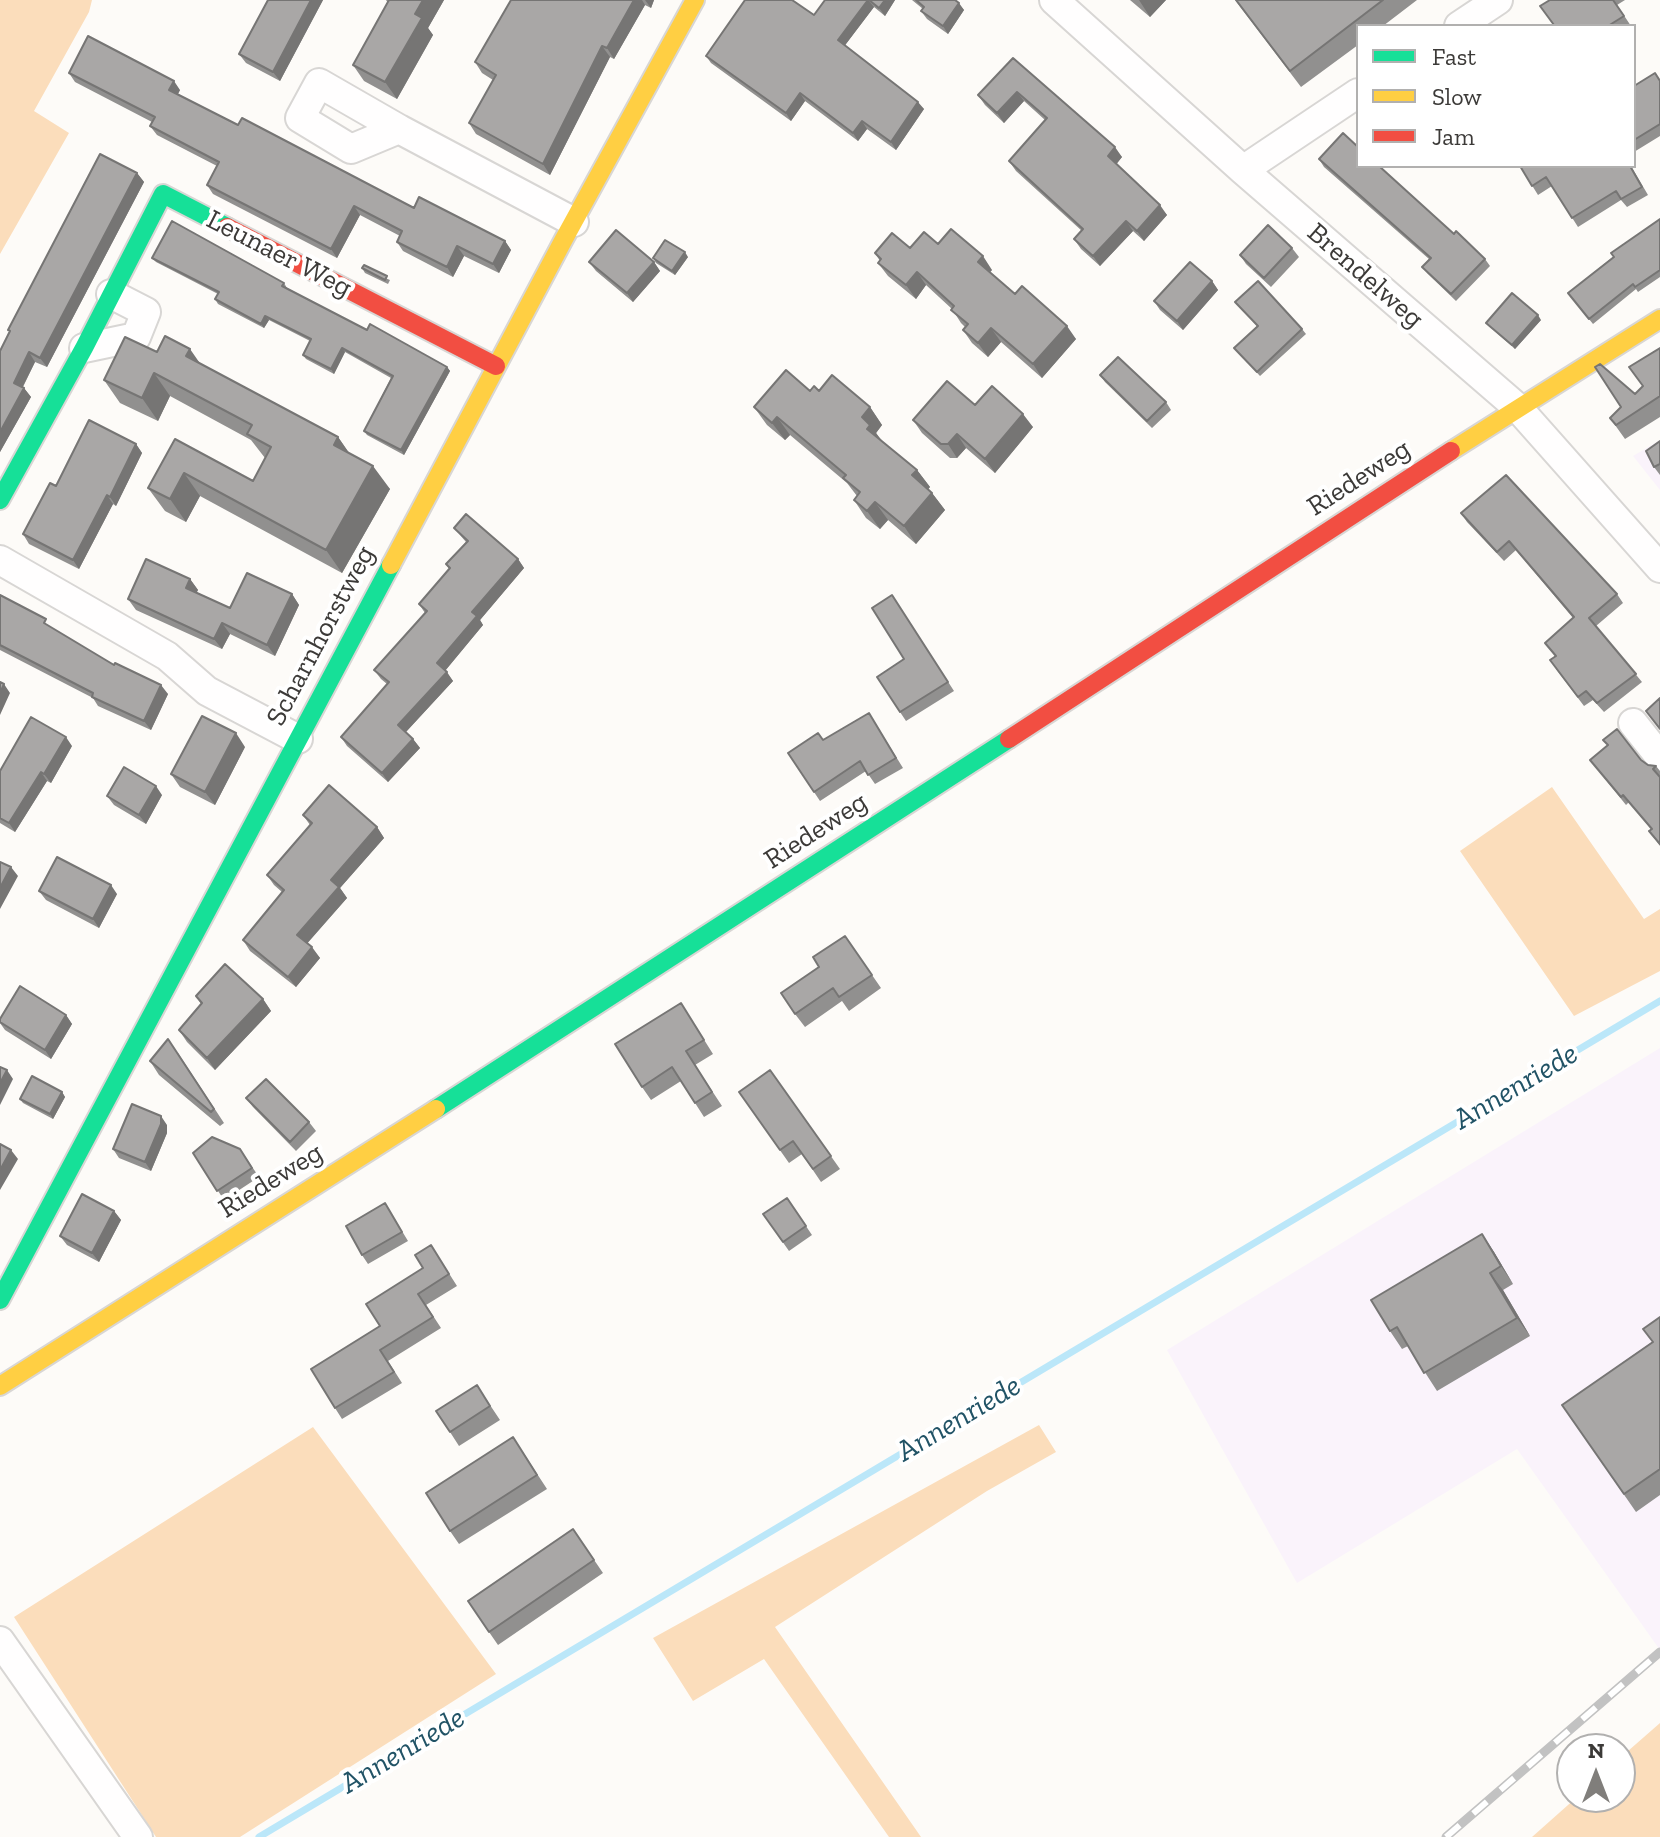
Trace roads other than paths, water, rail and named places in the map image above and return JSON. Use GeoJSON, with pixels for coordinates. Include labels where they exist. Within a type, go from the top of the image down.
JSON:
{"type":"FeatureCollection","features":[{"type":"Feature","properties":{"kind":"street","name":"Scharnhorstweg"},"geometry":{"type":"LineString","coordinates":[[0,1300],[496,366],[695,0]]}},
{"type":"Feature","properties":{"kind":"street","name":"Brendelweg"},"geometry":{"type":"LineString","coordinates":[[1054,0],[1243,170],[1518,408],[1660,568]]}},
{"type":"Feature","properties":{"kind":"street"},"geometry":{"type":"LineString","coordinates":[[1462,24],[1498,0]]}},
{"type":"Feature","properties":{"kind":"street"},"geometry":{"type":"LineString","coordinates":[[1243,170],[1356,94]]}},
{"type":"Feature","properties":{"kind":"street"},"geometry":{"type":"LineString","coordinates":[[399,129],[574,222]]}},
{"type":"Feature","properties":{"kind":"street","name":"Leunaer Weg"},"geometry":{"type":"LineString","coordinates":[[0,500],[84,348],[163,194],[496,366]]}},
{"type":"Feature","properties":{"kind":"street"},"geometry":{"type":"LineString","coordinates":[[84,348],[136,337],[146,312],[111,294]]}},
{"type":"Feature","properties":{"kind":"street","name":"Riedeweg"},"geometry":{"type":"LineString","coordinates":[[0,1386],[599,1006],[1518,408],[1660,319]]}},
{"type":"Feature","properties":{"kind":"street"},"geometry":{"type":"LineString","coordinates":[[0,560],[167,656],[207,691],[298,739]]}},
{"type":"Feature","properties":{"kind":"street"},"geometry":{"type":"LineString","coordinates":[[1633,723],[1660,757]]}},
{"type":"Feature","properties":{"kind":"street"},"geometry":{"type":"LineString","coordinates":[[0,1641],[138,1837]]}},
{"type":"Feature","properties":{"kind":"waterway","name":"Annenriede"},"geometry":{"type":"LineString","coordinates":[[259,1837],[1660,1001]]}},
{"type":"Feature","properties":{"kind":"railway"},"geometry":{"type":"LineString","coordinates":[[1446,1837],[1660,1652]]}}]}
